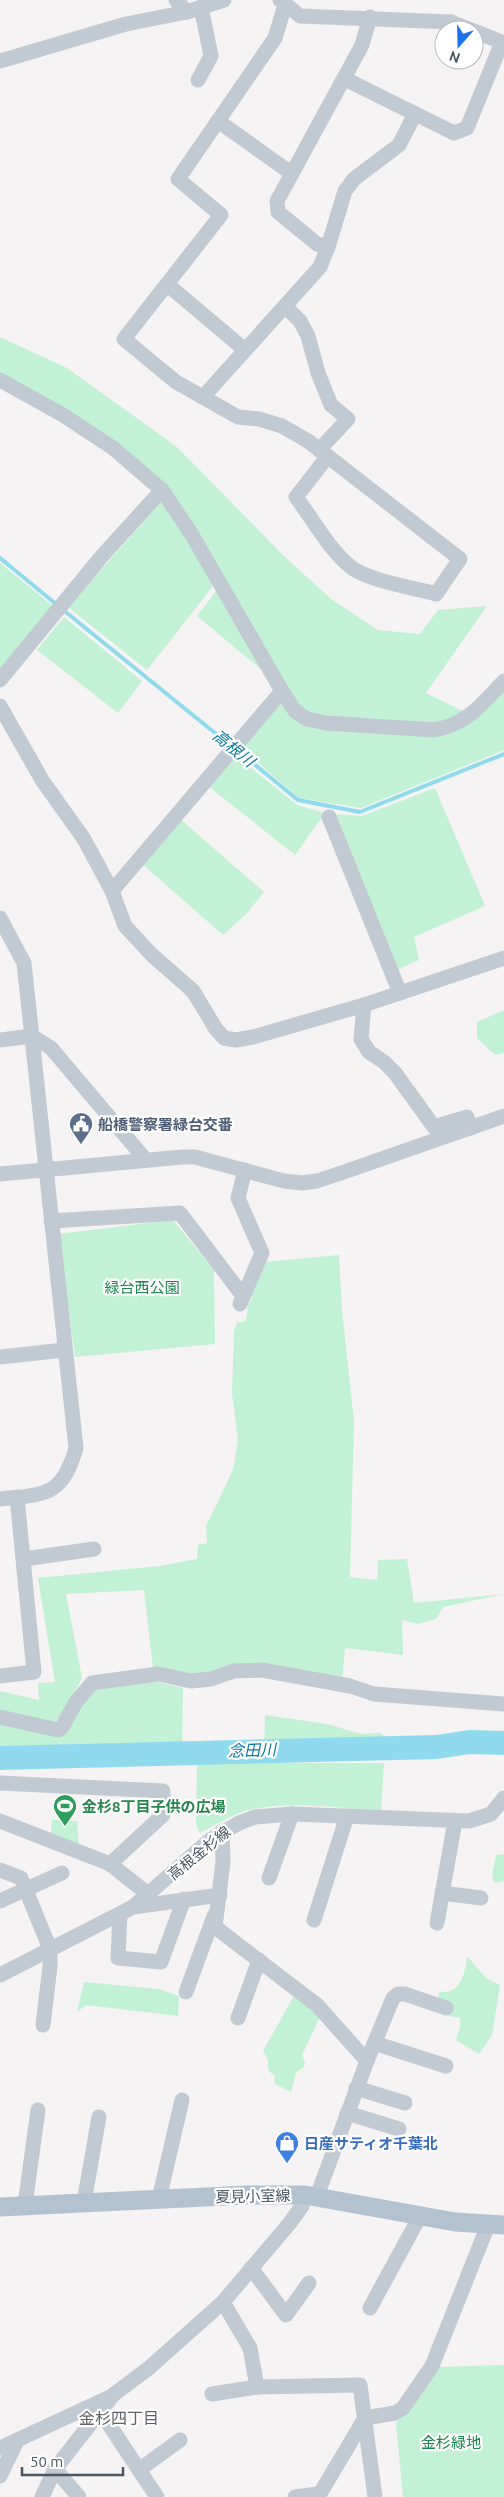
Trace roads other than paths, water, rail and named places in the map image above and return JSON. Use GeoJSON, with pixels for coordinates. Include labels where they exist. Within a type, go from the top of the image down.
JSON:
{"type":"FeatureCollection","features":[{"type":"Feature","properties":{"kind":"main road","name":"夏見小室線"},"geometry":{"type":"LineString","coordinates":[[0,2207],[159,2199],[311,2196],[420,2216],[496,2225]]}},
{"type":"Feature","properties":{"kind":"street"},"geometry":{"type":"LineString","coordinates":[[176,0],[194,10],[210,56],[198,80]]}},
{"type":"Feature","properties":{"kind":"street"},"geometry":{"type":"LineString","coordinates":[[0,61],[126,24],[194,10],[224,0]]}},
{"type":"Feature","properties":{"kind":"street"},"geometry":{"type":"LineString","coordinates":[[285,306],[300,321],[308,336],[318,374],[331,405],[348,419],[324,453],[296,497],[351,568],[374,577],[436,594],[460,559],[324,453],[282,426],[259,419],[238,417],[202,397],[176,382],[124,339],[221,216],[178,179],[275,38],[282,3],[300,16],[370,17],[434,21]]}},
{"type":"Feature","properties":{"kind":"street"},"geometry":{"type":"LineString","coordinates":[[328,247],[317,244],[278,212],[277,201],[291,173],[346,79],[362,45],[370,17]]}},
{"type":"Feature","properties":{"kind":"street"},"geometry":{"type":"LineString","coordinates":[[346,79],[454,133],[467,128],[503,42],[484,34]]}},
{"type":"Feature","properties":{"kind":"street"},"geometry":{"type":"LineString","coordinates":[[202,397],[320,267],[345,191],[354,179],[399,145],[415,114]]}},
{"type":"Feature","properties":{"kind":"street"},"geometry":{"type":"LineString","coordinates":[[218,121],[291,173]]}},
{"type":"Feature","properties":{"kind":"street"},"geometry":{"type":"LineString","coordinates":[[168,285],[245,350]]}},
{"type":"Feature","properties":{"kind":"street"},"geometry":{"type":"LineString","coordinates":[[0,380],[63,415],[113,448],[162,490],[192,535],[282,691],[295,710],[307,719],[326,723],[434,730],[449,727],[468,718],[504,681]]}},
{"type":"Feature","properties":{"kind":"street"},"geometry":{"type":"LineString","coordinates":[[0,680],[102,556],[162,490]]}},
{"type":"Feature","properties":{"kind":"street"},"geometry":{"type":"LineString","coordinates":[[112,891],[282,691]]}},
{"type":"Feature","properties":{"kind":"street"},"geometry":{"type":"LineString","coordinates":[[0,706],[3,716],[42,780],[84,839],[112,891],[125,926],[152,955],[193,991],[216,1029],[224,1038],[236,1040],[252,1037],[364,1005],[504,958]]}},
{"type":"Feature","properties":{"kind":"street"},"geometry":{"type":"LineString","coordinates":[[329,817],[400,993]]}},
{"type":"Feature","properties":{"kind":"street"},"geometry":{"type":"LineString","coordinates":[[0,918],[24,963],[76,1448],[73,1458],[54,1489],[33,1496],[0,1499]]}},
{"type":"Feature","properties":{"kind":"street"},"geometry":{"type":"LineString","coordinates":[[364,1005],[361,1039],[369,1052],[384,1062],[395,1073],[434,1127],[467,1117],[471,1128]]}},
{"type":"Feature","properties":{"kind":"street"},"geometry":{"type":"LineString","coordinates":[[0,1040],[32,1036],[51,1048],[145,1159]]}},
{"type":"Feature","properties":{"kind":"street"},"geometry":{"type":"LineString","coordinates":[[0,1174],[145,1159],[195,1158],[284,1181],[302,1183],[317,1181],[504,1116]]}},
{"type":"Feature","properties":{"kind":"street"},"geometry":{"type":"LineString","coordinates":[[51,1221],[180,1213],[241,1301],[262,1253],[238,1198],[245,1170]]}},
{"type":"Feature","properties":{"kind":"street"},"geometry":{"type":"LineString","coordinates":[[0,1357],[64,1350]]}},
{"type":"Feature","properties":{"kind":"street"},"geometry":{"type":"LineString","coordinates":[[0,1676],[34,1672],[18,1497]]}},
{"type":"Feature","properties":{"kind":"street"},"geometry":{"type":"LineString","coordinates":[[24,1559],[94,1549]]}},
{"type":"Feature","properties":{"kind":"street"},"geometry":{"type":"LineString","coordinates":[[0,1717],[58,1730],[62,1728],[84,1691],[92,1683],[158,1674],[191,1682],[211,1679],[234,1671],[262,1670],[334,1683],[374,1694],[504,1704]]}},
{"type":"Feature","properties":{"kind":"street"},"geometry":{"type":"LineString","coordinates":[[0,1783],[163,1790],[163,1815],[110,1864]]}},
{"type":"Feature","properties":{"kind":"street","name":"高根金杉線"},"geometry":{"type":"LineString","coordinates":[[0,1975],[133,1907],[222,1831],[255,1817],[292,1814],[454,1821],[480,1818],[491,1814],[503,1802]]}},
{"type":"Feature","properties":{"kind":"street"},"geometry":{"type":"LineString","coordinates":[[268,1878],[292,1814]]}},
{"type":"Feature","properties":{"kind":"street"},"geometry":{"type":"LineString","coordinates":[[314,1920],[346,1816]]}},
{"type":"Feature","properties":{"kind":"street"},"geometry":{"type":"LineString","coordinates":[[0,1821],[110,1864],[148,1894]]}},
{"type":"Feature","properties":{"kind":"street"},"geometry":{"type":"LineString","coordinates":[[437,1923],[454,1821]]}},
{"type":"Feature","properties":{"kind":"street"},"geometry":{"type":"LineString","coordinates":[[186,1992],[220,1895],[222,1831]]}},
{"type":"Feature","properties":{"kind":"street"},"geometry":{"type":"LineString","coordinates":[[0,1870],[21,1878],[50,1950],[43,2025]]}},
{"type":"Feature","properties":{"kind":"street"},"geometry":{"type":"LineString","coordinates":[[0,1901],[62,1873]]}},
{"type":"Feature","properties":{"kind":"street"},"geometry":{"type":"LineString","coordinates":[[442,1893],[481,1898]]}},
{"type":"Feature","properties":{"kind":"street"},"geometry":{"type":"LineString","coordinates":[[133,1907],[220,1895]]}},
{"type":"Feature","properties":{"kind":"street"},"geometry":{"type":"LineString","coordinates":[[120,1914],[118,1958],[161,1962],[184,1900]]}},
{"type":"Feature","properties":{"kind":"street"},"geometry":{"type":"LineString","coordinates":[[215,1912],[215,1927],[317,2005],[367,2061]]}},
{"type":"Feature","properties":{"kind":"street"},"geometry":{"type":"LineString","coordinates":[[238,2018],[258,1960]]}},
{"type":"Feature","properties":{"kind":"street"},"geometry":{"type":"LineString","coordinates":[[0,2448],[113,2395],[148,2368],[223,2302],[311,2196],[347,2113],[393,1998],[398,1994],[405,1994],[446,2008]]}},
{"type":"Feature","properties":{"kind":"street"},"geometry":{"type":"LineString","coordinates":[[374,2043],[446,2066]]}},
{"type":"Feature","properties":{"kind":"street"},"geometry":{"type":"LineString","coordinates":[[356,2088],[405,2104]]}},
{"type":"Feature","properties":{"kind":"street"},"geometry":{"type":"LineString","coordinates":[[159,2199],[182,2100]]}},
{"type":"Feature","properties":{"kind":"street"},"geometry":{"type":"LineString","coordinates":[[25,2205],[38,2110]]}},
{"type":"Feature","properties":{"kind":"street"},"geometry":{"type":"LineString","coordinates":[[347,2113],[399,2129]]}},
{"type":"Feature","properties":{"kind":"street"},"geometry":{"type":"LineString","coordinates":[[84,2202],[99,2117]]}},
{"type":"Feature","properties":{"kind":"street"},"geometry":{"type":"LineString","coordinates":[[370,2308],[420,2216]]}},
{"type":"Feature","properties":{"kind":"street"},"geometry":{"type":"LineString","coordinates":[[364,2418],[396,2413],[403,2408],[432,2366],[496,2225]]}},
{"type":"Feature","properties":{"kind":"street"},"geometry":{"type":"LineString","coordinates":[[251,2268],[286,2315],[309,2283]]}},
{"type":"Feature","properties":{"kind":"street"},"geometry":{"type":"LineString","coordinates":[[223,2302],[250,2348],[257,2388]]}},
{"type":"Feature","properties":{"kind":"street"},"geometry":{"type":"LineString","coordinates":[[212,2394],[257,2388],[360,2384],[375,2497]]}},
{"type":"Feature","properties":{"kind":"street"},"geometry":{"type":"LineString","coordinates":[[42,2497],[55,2469],[113,2395]]}},
{"type":"Feature","properties":{"kind":"street"},"geometry":{"type":"LineString","coordinates":[[100,2411],[157,2497]]}},
{"type":"Feature","properties":{"kind":"street"},"geometry":{"type":"LineString","coordinates":[[295,2497],[318,2496],[364,2418]]}},
{"type":"Feature","properties":{"kind":"street"},"geometry":{"type":"LineString","coordinates":[[139,2470],[180,2440]]}},
{"type":"Feature","properties":{"kind":"street"},"geometry":{"type":"LineString","coordinates":[[0,2476],[17,2441]]}},
{"type":"Feature","properties":{"kind":"street"},"geometry":{"type":"LineString","coordinates":[[55,2469],[79,2497]]}},
{"type":"Feature","properties":{"kind":"waterway","name":"高根川"},"geometry":{"type":"LineString","coordinates":[[0,558],[56,604]]}},
{"type":"Feature","properties":{"kind":"waterway","name":"高根川"},"geometry":{"type":"LineString","coordinates":[[62,609],[231,746]]}},
{"type":"Feature","properties":{"kind":"waterway","name":"高根川"},"geometry":{"type":"LineString","coordinates":[[237,750],[298,800],[360,812],[504,754]]}},
{"type":"Feature","properties":{"kind":"waterway","name":"念田川"},"geometry":{"type":"LineString","coordinates":[[0,1758],[437,1747],[469,1742],[504,1743]]}},
{"type":"Feature","properties":{"kind":"place","name":"船橋警察署緑台交番"},"geometry":{"type":"Point","coordinates":[81,1145]}},
{"type":"Feature","properties":{"kind":"place","name":"金杉8丁目子供の広場"},"geometry":{"type":"Point","coordinates":[65,1827]}},
{"type":"Feature","properties":{"kind":"place","name":"日産サティオ千葉北"},"geometry":{"type":"Point","coordinates":[287,2164]}},
{"type":"Feature","properties":{"kind":"district","name":"金杉四丁目"},"geometry":{"type":"Point","coordinates":[119,2418]}},
{"type":"Feature","properties":{"kind":"park label","name":"緑台西公園"},"geometry":{"type":"Point","coordinates":[142,1287]}},
{"type":"Feature","properties":{"kind":"park label","name":"金杉緑地"},"geometry":{"type":"Point","coordinates":[451,2442]}}]}
